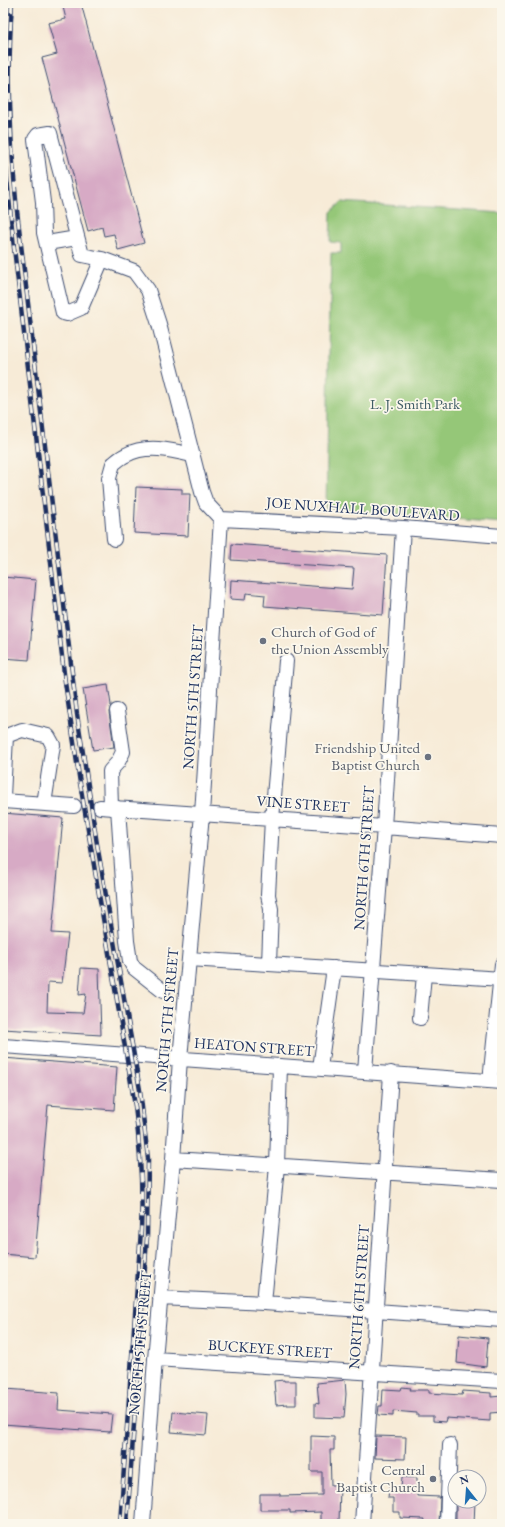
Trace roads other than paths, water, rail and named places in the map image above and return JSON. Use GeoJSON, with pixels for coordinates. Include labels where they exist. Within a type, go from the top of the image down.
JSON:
{"type":"FeatureCollection","features":[{"type":"Feature","properties":{"kind":"street"},"geometry":{"type":"LineString","coordinates":[[102,259],[81,308],[67,314],[63,313],[44,233],[43,202],[35,138],[38,136],[50,133],[82,255],[102,259],[134,271],[148,290],[159,324],[192,455],[206,503],[221,519]]}},
{"type":"Feature","properties":{"kind":"street"},"geometry":{"type":"LineString","coordinates":[[47,243],[77,238]]}},
{"type":"Feature","properties":{"kind":"street"},"geometry":{"type":"LineString","coordinates":[[114,539],[109,478],[113,464],[126,454],[146,449],[167,449],[192,455]]}},
{"type":"Feature","properties":{"kind":"street","name":"JOE NUXHALL BOULEVARD"},"geometry":{"type":"LineString","coordinates":[[221,519],[403,528],[502,536]]}},
{"type":"Feature","properties":{"kind":"street","name":"NORTH 5TH STREET"},"geometry":{"type":"LineString","coordinates":[[143,1524],[160,1298],[202,814],[221,519]]}},
{"type":"Feature","properties":{"kind":"street","name":"NORTH 6TH STREET"},"geometry":{"type":"LineString","coordinates":[[365,1071],[384,827],[403,528]]}},
{"type":"Feature","properties":{"kind":"street"},"geometry":{"type":"LineString","coordinates":[[269,964],[271,909],[268,895],[272,819],[286,661]]}},
{"type":"Feature","properties":{"kind":"street"},"geometry":{"type":"LineString","coordinates":[[118,711],[124,752],[110,771],[110,808],[130,961],[134,968],[163,991]]}},
{"type":"Feature","properties":{"kind":"street"},"geometry":{"type":"LineString","coordinates":[[3,797],[6,736],[22,730],[48,736],[53,745],[44,804]]}},
{"type":"Feature","properties":{"kind":"street"},"geometry":{"type":"LineString","coordinates":[[3,801],[74,806]]}},
{"type":"Feature","properties":{"kind":"street","name":"VINE STREET"},"geometry":{"type":"LineString","coordinates":[[110,808],[502,836]]}},
{"type":"Feature","properties":{"kind":"street"},"geometry":{"type":"LineString","coordinates":[[189,959],[501,979]]}},
{"type":"Feature","properties":{"kind":"street"},"geometry":{"type":"LineString","coordinates":[[496,1082],[502,964]]}},
{"type":"Feature","properties":{"kind":"street"},"geometry":{"type":"LineString","coordinates":[[320,1068],[334,968]]}},
{"type":"Feature","properties":{"kind":"street"},"geometry":{"type":"LineString","coordinates":[[420,1018],[424,975]]}},
{"type":"Feature","properties":{"kind":"street","name":"HEATON STREET"},"geometry":{"type":"LineString","coordinates":[[3,1046],[365,1071],[496,1082]]}},
{"type":"Feature","properties":{"kind":"street"},"geometry":{"type":"LineString","coordinates":[[264,1303],[277,1166],[280,1066]]}},
{"type":"Feature","properties":{"kind":"street","name":"NORTH 6TH STREET"},"geometry":{"type":"LineString","coordinates":[[362,1524],[391,1073]]}},
{"type":"Feature","properties":{"kind":"street"},"geometry":{"type":"LineString","coordinates":[[173,1159],[502,1180]]}},
{"type":"Feature","properties":{"kind":"street"},"geometry":{"type":"LineString","coordinates":[[160,1298],[375,1310],[502,1320]]}},
{"type":"Feature","properties":{"kind":"street","name":"BUCKEYE STREET"},"geometry":{"type":"LineString","coordinates":[[155,1359],[371,1374],[502,1381]]}},
{"type":"Feature","properties":{"kind":"street"},"geometry":{"type":"LineString","coordinates":[[447,1524],[450,1445]]}},
{"type":"Feature","properties":{"kind":"railway"},"geometry":{"type":"LineString","coordinates":[[3,22],[4,3]]}},
{"type":"Feature","properties":{"kind":"railway"},"geometry":{"type":"LineString","coordinates":[[12,3],[10,29],[10,107],[17,211],[77,714],[97,844],[140,1090],[148,1159],[147,1238],[127,1524]]}},
{"type":"Feature","properties":{"kind":"railway"},"geometry":{"type":"LineString","coordinates":[[3,138],[14,248],[65,682],[80,783],[135,1106],[141,1168],[142,1214],[120,1524]]}},
{"type":"Feature","properties":{"kind":"place","name":"Church of God of the Union Assembly"},"geometry":{"type":"Point","coordinates":[263,641]}},
{"type":"Feature","properties":{"kind":"place","name":"Friendship United Baptist Church"},"geometry":{"type":"Point","coordinates":[428,757]}},
{"type":"Feature","properties":{"kind":"place","name":"Central Baptist Church"},"geometry":{"type":"Point","coordinates":[433,1479]}},
{"type":"Feature","properties":{"kind":"park label","name":"L. J. Smith Park"},"geometry":{"type":"Point","coordinates":[415,404]}}]}
